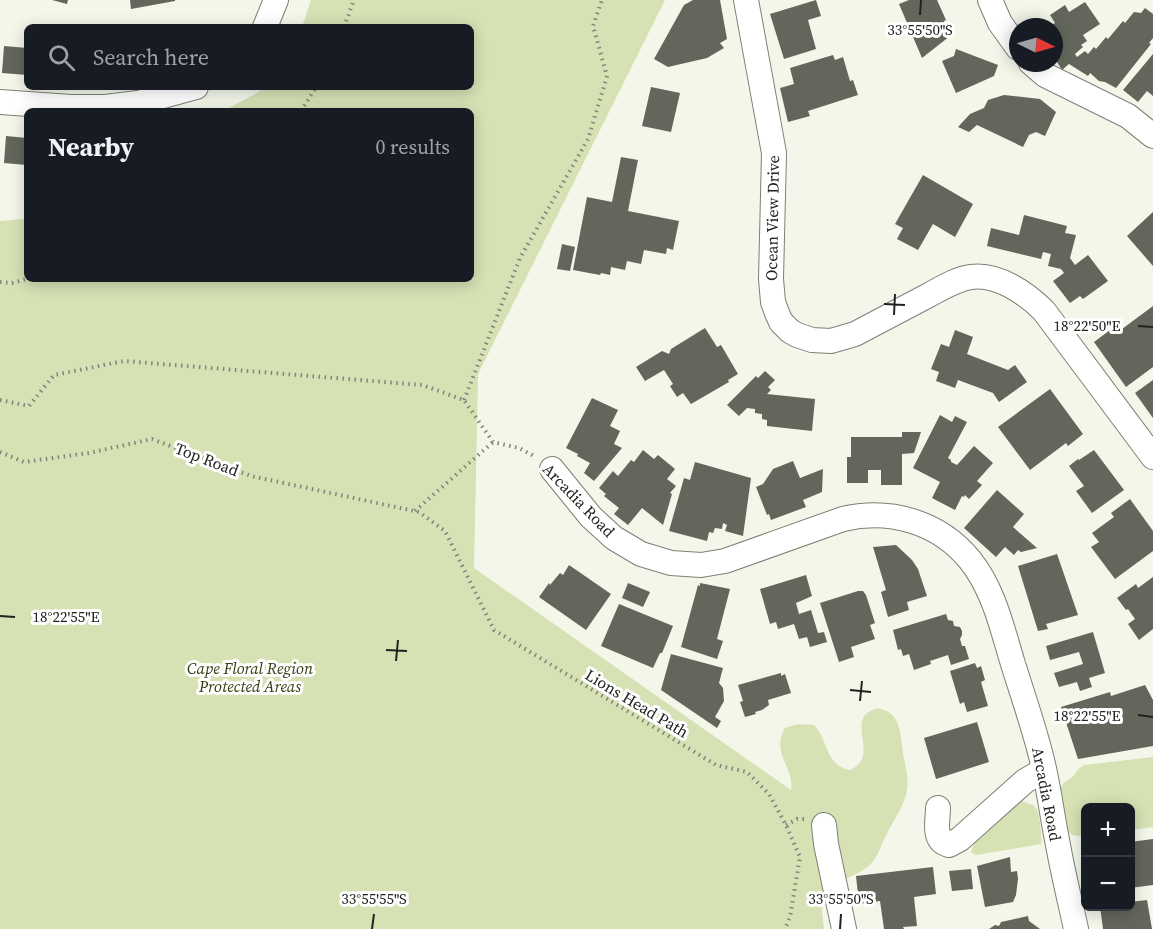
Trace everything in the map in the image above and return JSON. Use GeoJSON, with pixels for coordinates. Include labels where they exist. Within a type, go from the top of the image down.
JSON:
{"type":"FeatureCollection","features":[{"type":"Feature","properties":{"kind":"street"},"geometry":{"type":"LineString","coordinates":[[266,24],[276,0]]}},
{"type":"Feature","properties":{"kind":"street","name":"Ocean View Drive"},"geometry":{"type":"LineString","coordinates":[[746,0],[774,153],[771,287],[777,313],[784,326],[797,335],[812,340],[840,339],[855,334],[962,279],[978,277],[997,280],[1020,291],[1044,311],[1153,457]]}},
{"type":"Feature","properties":{"kind":"street"},"geometry":{"type":"LineString","coordinates":[[990,0],[1000,23],[1009,36]]}},
{"type":"Feature","properties":{"kind":"street"},"geometry":{"type":"LineString","coordinates":[[1042,72],[1128,116],[1153,136]]}},
{"type":"Feature","properties":{"kind":"street"},"geometry":{"type":"LineString","coordinates":[[0,102],[60,107],[105,107],[138,103],[185,90]]}},
{"type":"Feature","properties":{"kind":"street","name":"Arcadia Road"},"geometry":{"type":"LineString","coordinates":[[552,469],[591,517],[614,538],[641,554],[671,563],[701,565],[725,561],[859,515],[882,515],[904,519],[926,525],[942,534],[971,561],[989,591],[1004,634],[1044,770],[1076,929]]}},
{"type":"Feature","properties":{"kind":"street"},"geometry":{"type":"LineString","coordinates":[[938,808],[940,841],[949,845],[960,839],[1025,781],[1044,770]]}},
{"type":"Feature","properties":{"kind":"street"},"geometry":{"type":"LineString","coordinates":[[824,825],[844,929]]}},
{"type":"Feature","properties":{"kind":"path"},"geometry":{"type":"LineString","coordinates":[[345,24],[354,0]]}},
{"type":"Feature","properties":{"kind":"path"},"geometry":{"type":"LineString","coordinates":[[464,399],[520,258],[588,139],[608,76],[593,26],[602,0]]}},
{"type":"Feature","properties":{"kind":"path"},"geometry":{"type":"LineString","coordinates":[[303,108],[314,90]]}},
{"type":"Feature","properties":{"kind":"path"},"geometry":{"type":"LineString","coordinates":[[0,282],[12,283],[24,280]]}},
{"type":"Feature","properties":{"kind":"path"},"geometry":{"type":"LineString","coordinates":[[0,400],[29,406],[54,375],[124,361],[422,385],[464,399],[493,442],[415,511]]}},
{"type":"Feature","properties":{"kind":"path","name":"Top Road"},"geometry":{"type":"LineString","coordinates":[[0,452],[24,462],[88,453],[152,439],[251,476],[415,511]]}},
{"type":"Feature","properties":{"kind":"path","name":"Arcadia Road"},"geometry":{"type":"LineString","coordinates":[[493,442],[519,448],[552,469]]}},
{"type":"Feature","properties":{"kind":"path","name":"Lions Head Path"},"geometry":{"type":"LineString","coordinates":[[415,511],[445,531],[494,630],[716,765],[747,772],[769,794],[800,857],[790,917],[785,929]]}},
{"type":"Feature","properties":{"kind":"green space","name":"Cape Floral Region Protected Areas"},"geometry":{"type":"Polygon","coordinates":[[[311,0],[665,0],[478,374],[474,568],[791,790],[790,775],[780,745],[785,728],[798,724],[814,725],[831,758],[850,770],[859,764],[863,756],[861,729],[866,714],[879,709],[894,717],[899,728],[906,772],[906,796],[874,860],[862,871],[826,889],[820,895],[824,929],[0,929],[0,221],[24,219],[24,282],[474,282],[474,108],[229,108],[260,90],[474,90],[474,24],[303,24],[311,0]]]}},
{"type":"Feature","properties":{"kind":"green space"},"geometry":{"type":"Polygon","coordinates":[[[1153,757],[1153,827],[1135,829],[1135,803],[1081,803],[1081,835],[1071,834],[1067,830],[1060,791],[1064,783],[1085,765],[1153,757]]]}},
{"type":"Feature","properties":{"kind":"green space"},"geometry":{"type":"Polygon","coordinates":[[[1022,801],[1036,808],[1041,844],[976,855],[972,853],[974,844],[1022,801]]]}},
{"type":"Feature","properties":{"kind":"building"},"geometry":{"type":"Polygon","coordinates":[[[52,0],[68,0],[67,4],[52,0]]]}},
{"type":"Feature","properties":{"kind":"building"},"geometry":{"type":"Polygon","coordinates":[[[130,0],[175,0],[175,1],[131,9],[130,0]]]}},
{"type":"Feature","properties":{"kind":"building"},"geometry":{"type":"Polygon","coordinates":[[[693,0],[720,0],[727,39],[720,43],[724,48],[707,58],[668,67],[654,59],[684,5],[693,0]]]}},
{"type":"Feature","properties":{"kind":"building"},"geometry":{"type":"Polygon","coordinates":[[[816,0],[821,16],[808,20],[816,49],[784,59],[770,14],[816,0]]]}},
{"type":"Feature","properties":{"kind":"building"},"geometry":{"type":"Polygon","coordinates":[[[909,0],[937,0],[950,36],[922,58],[899,4],[909,0]]]}},
{"type":"Feature","properties":{"kind":"building"},"geometry":{"type":"Polygon","coordinates":[[[1085,2],[1100,24],[1083,35],[1087,41],[1075,54],[1077,57],[1085,51],[1088,54],[1094,47],[1096,49],[1134,12],[1141,13],[1145,8],[1153,14],[1153,38],[1149,43],[1151,44],[1116,88],[1099,81],[1090,73],[1088,76],[1069,64],[1063,69],[1063,18],[1052,18],[1050,15],[1065,5],[1069,12],[1085,2]]]}},
{"type":"Feature","properties":{"kind":"building"},"geometry":{"type":"Polygon","coordinates":[[[4,46],[24,48],[24,75],[2,73],[4,46]]]}},
{"type":"Feature","properties":{"kind":"building"},"geometry":{"type":"Polygon","coordinates":[[[956,49],[998,65],[994,76],[956,93],[942,61],[954,56],[956,49]]]}},
{"type":"Feature","properties":{"kind":"building"},"geometry":{"type":"Polygon","coordinates":[[[1153,54],[1153,96],[1147,91],[1138,102],[1123,90],[1153,54]]]}},
{"type":"Feature","properties":{"kind":"building"},"geometry":{"type":"Polygon","coordinates":[[[833,55],[835,60],[843,57],[850,81],[853,80],[858,95],[808,111],[810,116],[788,122],[780,88],[794,84],[790,68],[833,55]]]}},
{"type":"Feature","properties":{"kind":"building"},"geometry":{"type":"Polygon","coordinates":[[[651,87],[680,93],[671,132],[642,126],[651,87]]]}},
{"type":"Feature","properties":{"kind":"building"},"geometry":{"type":"Polygon","coordinates":[[[1004,95],[1040,99],[1056,112],[1045,136],[1036,132],[1029,135],[1023,147],[977,125],[969,132],[958,127],[970,114],[984,108],[988,100],[1004,95]]]}},
{"type":"Feature","properties":{"kind":"building"},"geometry":{"type":"Polygon","coordinates":[[[6,136],[24,138],[24,165],[4,163],[6,136]]]}},
{"type":"Feature","properties":{"kind":"building"},"geometry":{"type":"Polygon","coordinates":[[[621,157],[638,160],[628,211],[679,221],[673,250],[667,248],[666,254],[644,250],[641,264],[627,261],[625,270],[611,267],[610,275],[573,270],[587,197],[612,202],[621,157]]]}},
{"type":"Feature","properties":{"kind":"building"},"geometry":{"type":"Polygon","coordinates":[[[923,175],[973,204],[955,237],[933,224],[918,250],[897,239],[903,228],[895,224],[923,175]]]}},
{"type":"Feature","properties":{"kind":"building"},"geometry":{"type":"Polygon","coordinates":[[[1153,212],[1153,266],[1127,236],[1153,212]]]}},
{"type":"Feature","properties":{"kind":"building"},"geometry":{"type":"Polygon","coordinates":[[[1024,215],[1067,226],[1065,233],[1076,235],[1070,258],[1075,265],[1088,255],[1108,281],[1083,299],[1080,296],[1070,303],[1053,281],[1064,273],[1061,269],[1048,266],[1051,254],[1043,252],[1041,259],[987,246],[991,228],[1019,235],[1024,215]]]}},
{"type":"Feature","properties":{"kind":"building"},"geometry":{"type":"Polygon","coordinates":[[[562,244],[575,247],[570,271],[557,269],[562,244]]]}},
{"type":"Feature","properties":{"kind":"building"},"geometry":{"type":"Polygon","coordinates":[[[1153,306],[1153,367],[1126,387],[1094,342],[1114,327],[1118,332],[1153,306]]]}},
{"type":"Feature","properties":{"kind":"building"},"geometry":{"type":"Polygon","coordinates":[[[705,328],[717,347],[721,345],[738,374],[728,380],[729,382],[691,404],[683,393],[677,397],[670,386],[673,384],[664,370],[645,381],[636,367],[662,351],[669,354],[671,349],[705,328]]]}},
{"type":"Feature","properties":{"kind":"building"},"geometry":{"type":"Polygon","coordinates":[[[955,330],[973,337],[967,354],[1008,370],[1015,365],[1027,382],[999,402],[993,393],[958,380],[955,388],[936,381],[939,372],[931,369],[941,344],[949,347],[955,330]]]}},
{"type":"Feature","properties":{"kind":"building"},"geometry":{"type":"Polygon","coordinates":[[[765,371],[775,380],[768,387],[771,390],[767,394],[815,399],[812,431],[767,426],[767,420],[762,419],[762,414],[755,413],[755,409],[747,408],[739,416],[727,405],[756,376],[758,378],[765,371]]]}},
{"type":"Feature","properties":{"kind":"building"},"geometry":{"type":"Polygon","coordinates":[[[1153,380],[1153,418],[1135,393],[1153,380]]]}},
{"type":"Feature","properties":{"kind":"building"},"geometry":{"type":"Polygon","coordinates":[[[1050,389],[1083,434],[1068,446],[1066,443],[1030,470],[998,427],[1050,389]]]}},
{"type":"Feature","properties":{"kind":"building"},"geometry":{"type":"Polygon","coordinates":[[[592,398],[618,410],[610,426],[620,431],[614,444],[622,448],[594,481],[584,473],[590,463],[566,448],[592,398]]]}},
{"type":"Feature","properties":{"kind":"building"},"geometry":{"type":"Polygon","coordinates":[[[940,415],[952,422],[955,416],[967,422],[948,458],[951,462],[957,465],[974,446],[993,463],[977,481],[982,485],[969,499],[965,495],[962,496],[955,510],[932,498],[940,482],[913,468],[940,415]]]}},
{"type":"Feature","properties":{"kind":"building"},"geometry":{"type":"Polygon","coordinates":[[[902,432],[921,432],[914,453],[902,454],[902,485],[881,485],[881,470],[868,470],[868,483],[847,483],[847,457],[851,457],[851,437],[902,437],[902,432]]]}},
{"type":"Feature","properties":{"kind":"building"},"geometry":{"type":"Polygon","coordinates":[[[643,450],[654,459],[658,455],[675,469],[667,479],[676,486],[670,493],[672,494],[663,525],[642,508],[628,525],[614,514],[619,508],[604,496],[606,494],[599,488],[613,471],[618,476],[631,460],[634,462],[643,450]]]}},
{"type":"Feature","properties":{"kind":"building"},"geometry":{"type":"Polygon","coordinates":[[[1094,450],[1124,490],[1092,513],[1076,491],[1084,486],[1069,466],[1094,450]]]}},
{"type":"Feature","properties":{"kind":"building"},"geometry":{"type":"Polygon","coordinates":[[[793,461],[800,478],[823,469],[822,492],[803,500],[806,507],[771,520],[756,487],[763,484],[773,469],[793,461]]]}},
{"type":"Feature","properties":{"kind":"building"},"geometry":{"type":"Polygon","coordinates":[[[695,462],[751,478],[743,536],[725,531],[727,525],[723,523],[722,529],[715,528],[713,533],[709,532],[707,541],[669,531],[684,478],[690,480],[695,462]]]}},
{"type":"Feature","properties":{"kind":"building"},"geometry":{"type":"Polygon","coordinates":[[[997,490],[1024,514],[1013,527],[1037,548],[1021,552],[1018,550],[1014,555],[1005,547],[996,557],[964,528],[997,490]]]}},
{"type":"Feature","properties":{"kind":"building"},"geometry":{"type":"Polygon","coordinates":[[[1130,499],[1153,531],[1153,551],[1115,579],[1091,547],[1099,542],[1092,533],[1114,517],[1111,513],[1130,499]]]}},
{"type":"Feature","properties":{"kind":"building"},"geometry":{"type":"Polygon","coordinates":[[[896,545],[918,569],[927,596],[907,602],[909,610],[888,617],[881,592],[886,590],[873,547],[896,545]]]}},
{"type":"Feature","properties":{"kind":"building"},"geometry":{"type":"Polygon","coordinates":[[[1057,554],[1078,615],[1046,624],[1048,629],[1038,631],[1018,566],[1057,554]]]}},
{"type":"Feature","properties":{"kind":"building"},"geometry":{"type":"Polygon","coordinates":[[[569,565],[611,594],[586,630],[539,597],[549,583],[550,585],[560,573],[563,575],[569,565]]]}},
{"type":"Feature","properties":{"kind":"building"},"geometry":{"type":"Polygon","coordinates":[[[806,575],[812,596],[796,603],[799,614],[811,610],[818,633],[824,632],[827,642],[810,647],[807,637],[799,639],[794,624],[778,629],[776,622],[770,624],[760,589],[806,575]]]}},
{"type":"Feature","properties":{"kind":"building"},"geometry":{"type":"Polygon","coordinates":[[[1153,577],[1153,629],[1139,640],[1128,624],[1135,619],[1117,598],[1136,584],[1138,588],[1153,577]]]}},
{"type":"Feature","properties":{"kind":"building"},"geometry":{"type":"Polygon","coordinates":[[[628,583],[650,592],[643,607],[622,598],[628,583]]]}},
{"type":"Feature","properties":{"kind":"building"},"geometry":{"type":"Polygon","coordinates":[[[700,583],[730,589],[717,639],[723,641],[717,659],[681,647],[700,583]]]}},
{"type":"Feature","properties":{"kind":"building"},"geometry":{"type":"Polygon","coordinates":[[[863,591],[866,595],[875,623],[870,625],[875,639],[851,647],[854,657],[839,662],[820,603],[863,591]]]}},
{"type":"Feature","properties":{"kind":"building"},"geometry":{"type":"Polygon","coordinates":[[[619,604],[673,626],[653,668],[601,646],[619,604]]]}},
{"type":"Feature","properties":{"kind":"building"},"geometry":{"type":"Polygon","coordinates":[[[946,614],[948,620],[953,621],[954,626],[960,627],[962,635],[960,639],[969,659],[951,665],[948,655],[914,670],[909,654],[903,656],[901,649],[898,650],[893,630],[946,614]]]}},
{"type":"Feature","properties":{"kind":"building"},"geometry":{"type":"Polygon","coordinates":[[[1093,632],[1105,673],[1089,678],[1092,687],[1080,691],[1077,682],[1059,687],[1054,673],[1083,664],[1079,652],[1050,660],[1046,646],[1093,632]]]}},
{"type":"Feature","properties":{"kind":"building"},"geometry":{"type":"Polygon","coordinates":[[[671,654],[723,668],[719,683],[723,688],[724,701],[715,717],[721,721],[717,728],[661,690],[671,654]]]}},
{"type":"Feature","properties":{"kind":"building"},"geometry":{"type":"Polygon","coordinates":[[[975,663],[977,668],[981,666],[985,680],[981,682],[988,706],[967,712],[964,702],[960,704],[950,671],[975,663]]]}},
{"type":"Feature","properties":{"kind":"building"},"geometry":{"type":"Polygon","coordinates":[[[781,673],[781,676],[785,674],[791,693],[768,700],[769,705],[755,712],[756,714],[745,717],[738,685],[781,673]]]}},
{"type":"Feature","properties":{"kind":"building"},"geometry":{"type":"Polygon","coordinates":[[[1145,685],[1153,700],[1153,746],[1078,759],[1061,707],[1110,692],[1111,696],[1145,685]]]}},
{"type":"Feature","properties":{"kind":"building"},"geometry":{"type":"Polygon","coordinates":[[[977,722],[989,762],[936,779],[924,738],[977,722]]]}},
{"type":"Feature","properties":{"kind":"building"},"geometry":{"type":"Polygon","coordinates":[[[1153,839],[1153,885],[1135,887],[1135,841],[1153,839]]]}},
{"type":"Feature","properties":{"kind":"building"},"geometry":{"type":"Polygon","coordinates":[[[1010,857],[1011,872],[1017,871],[1018,879],[1013,902],[985,907],[977,866],[1010,857]]]}},
{"type":"Feature","properties":{"kind":"building"},"geometry":{"type":"Polygon","coordinates":[[[933,867],[936,894],[914,897],[917,926],[903,927],[904,929],[884,929],[880,901],[859,904],[856,876],[933,867]]]}},
{"type":"Feature","properties":{"kind":"building"},"geometry":{"type":"Polygon","coordinates":[[[971,869],[973,889],[952,891],[949,871],[971,869]]]}},
{"type":"Feature","properties":{"kind":"building"},"geometry":{"type":"Polygon","coordinates":[[[1147,900],[1152,929],[1103,929],[1101,911],[1135,911],[1135,901],[1147,900]]]}},
{"type":"Feature","properties":{"kind":"building"},"geometry":{"type":"Polygon","coordinates":[[[1028,916],[1029,921],[1040,929],[989,929],[995,925],[999,926],[1001,922],[1028,916]]]}}]}
